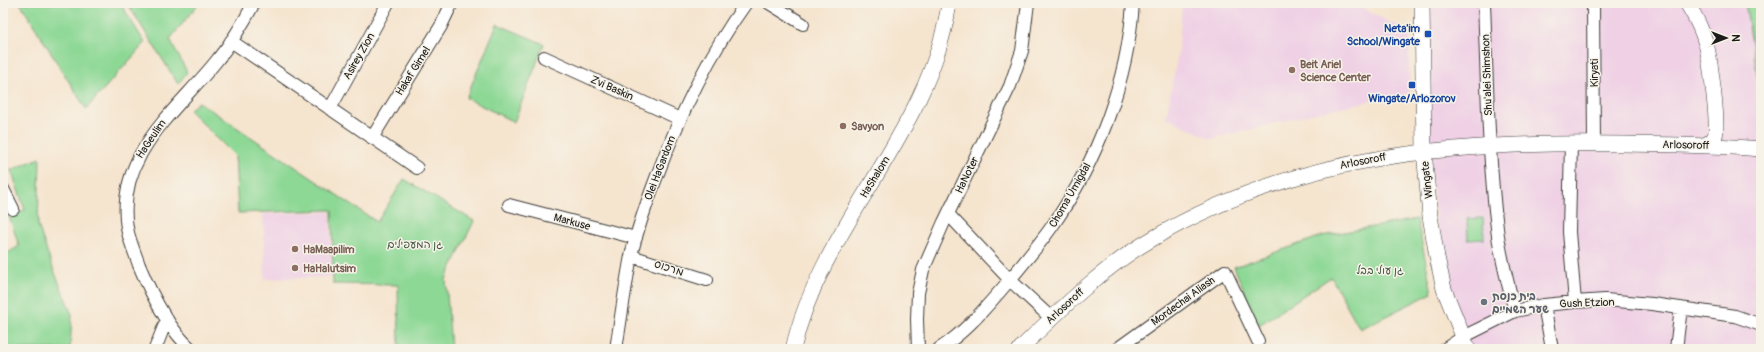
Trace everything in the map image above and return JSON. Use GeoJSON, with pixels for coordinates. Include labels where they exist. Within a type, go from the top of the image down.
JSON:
{"type":"FeatureCollection","features":[{"type":"Feature","properties":{"kind":"street","name":"HaGeulim"},"geometry":{"type":"LineString","coordinates":[[166,319],[149,290],[130,241],[127,228],[126,196],[130,181],[136,162],[144,147],[167,116],[219,59],[232,41],[254,3]]}},
{"type":"Feature","properties":{"kind":"street","name":"Asirey Zion"},"geometry":{"type":"LineString","coordinates":[[330,109],[388,3]]}},
{"type":"Feature","properties":{"kind":"street","name":"Hakaf Gimel"},"geometry":{"type":"LineString","coordinates":[[372,138],[441,26],[452,3]]}},
{"type":"Feature","properties":{"kind":"street"},"geometry":{"type":"LineString","coordinates":[[769,3],[803,24]]}},
{"type":"Feature","properties":{"kind":"street","name":"HaShalom"},"geometry":{"type":"LineString","coordinates":[[793,349],[819,274],[919,100],[940,45],[949,3]]}},
{"type":"Feature","properties":{"kind":"street","name":"HaNoter"},"geometry":{"type":"LineString","coordinates":[[918,349],[918,293],[922,278],[931,251],[1010,86],[1022,51],[1028,3]]}},
{"type":"Feature","properties":{"kind":"street","name":"Choma Umigdal"},"geometry":{"type":"LineString","coordinates":[[939,349],[967,328],[1038,246],[1054,224],[1090,161],[1116,92],[1128,39],[1133,3]]}},
{"type":"Feature","properties":{"kind":"street","name":"Shu'alei Shimshon"},"geometry":{"type":"LineString","coordinates":[[1484,3],[1490,146],[1497,228],[1504,269],[1515,311]]}},
{"type":"Feature","properties":{"kind":"street","name":"Kiryati"},"geometry":{"type":"LineString","coordinates":[[1593,3],[1594,143]]}},
{"type":"Feature","properties":{"kind":"street"},"geometry":{"type":"LineString","coordinates":[[1687,3],[1694,14],[1707,46],[1713,85],[1716,132],[1722,141],[1732,146]]}},
{"type":"Feature","properties":{"kind":"street","name":"Olei HaGardom"},"geometry":{"type":"LineString","coordinates":[[616,349],[631,256],[646,204],[680,119],[708,62],[744,4]]}},
{"type":"Feature","properties":{"kind":"street","name":"Wingate"},"geometry":{"type":"LineString","coordinates":[[1422,4],[1424,151],[1430,216],[1444,289],[1466,343]]}},
{"type":"Feature","properties":{"kind":"street"},"geometry":{"type":"LineString","coordinates":[[232,41],[417,168]]}},
{"type":"Feature","properties":{"kind":"street","name":"Zvi Baskin"},"geometry":{"type":"LineString","coordinates":[[544,57],[680,119]]}},
{"type":"Feature","properties":{"kind":"street"},"geometry":{"type":"LineString","coordinates":[[1704,146],[1710,142],[1716,132]]}},
{"type":"Feature","properties":{"kind":"street"},"geometry":{"type":"LineString","coordinates":[[1571,143],[1569,232],[1575,302]]}},
{"type":"Feature","properties":{"kind":"street","name":"Arlosoroff"},"geometry":{"type":"LineString","coordinates":[[1020,349],[1051,318],[1089,284],[1130,253],[1187,219],[1240,195],[1331,167],[1375,158],[1424,151],[1490,146],[1594,143],[1732,146],[1761,149]]}},
{"type":"Feature","properties":{"kind":"street"},"geometry":{"type":"LineString","coordinates":[[3,189],[13,209]]}},
{"type":"Feature","properties":{"kind":"street","name":"Markuse"},"geometry":{"type":"LineString","coordinates":[[509,205],[636,238]]}},
{"type":"Feature","properties":{"kind":"street"},"geometry":{"type":"LineString","coordinates":[[948,214],[1010,280],[1051,318]]}},
{"type":"Feature","properties":{"kind":"street","name":"מרכוס"},"geometry":{"type":"LineString","coordinates":[[631,256],[707,280]]}},
{"type":"Feature","properties":{"kind":"street","name":"Mordechai Aliash"},"geometry":{"type":"LineString","coordinates":[[1117,349],[1225,271],[1258,342]]}},
{"type":"Feature","properties":{"kind":"street","name":"Gush Etzion"},"geometry":{"type":"LineString","coordinates":[[1445,349],[1466,343],[1515,311],[1544,305],[1575,302],[1605,300],[1681,308],[1735,316],[1761,326]]}},
{"type":"Feature","properties":{"kind":"street"},"geometry":{"type":"LineString","coordinates":[[1544,305],[1552,349]]}},
{"type":"Feature","properties":{"kind":"street"},"geometry":{"type":"LineString","coordinates":[[1676,349],[1681,308]]}},
{"type":"Feature","properties":{"kind":"street"},"geometry":{"type":"LineString","coordinates":[[166,319],[191,349]]}},
{"type":"Feature","properties":{"kind":"street"},"geometry":{"type":"LineString","coordinates":[[155,349],[166,319]]}},
{"type":"Feature","properties":{"kind":"shaded area","name":"Beit Ariel Science Center"},"geometry":{"type":"Polygon","coordinates":[[[1182,3],[1355,3],[1371,13],[1410,32],[1409,93],[1332,109],[1211,139],[1166,117],[1179,48],[1182,3]]]}},
{"type":"Feature","properties":{"kind":"shaded area"},"geometry":{"type":"Polygon","coordinates":[[[1416,3],[1761,3],[1761,349],[1462,349],[1443,299],[1416,3]]]}},
{"type":"Feature","properties":{"kind":"shaded area"},"geometry":{"type":"Polygon","coordinates":[[[330,212],[332,277],[265,279],[263,214],[330,212]]]}},
{"type":"Feature","properties":{"kind":"green space"},"geometry":{"type":"Polygon","coordinates":[[[20,3],[120,3],[145,43],[86,109],[20,3]]]}},
{"type":"Feature","properties":{"kind":"green space"},"geometry":{"type":"Polygon","coordinates":[[[127,3],[199,3],[170,39],[187,72],[178,84],[127,3]]]}},
{"type":"Feature","properties":{"kind":"green space"},"geometry":{"type":"Polygon","coordinates":[[[1745,3],[1761,3],[1761,131],[1757,73],[1745,3]]]}},
{"type":"Feature","properties":{"kind":"green space"},"geometry":{"type":"Polygon","coordinates":[[[497,24],[544,44],[514,122],[466,98],[497,24]]]}},
{"type":"Feature","properties":{"kind":"green space","name":"גן המעפילים"},"geometry":{"type":"Polygon","coordinates":[[[199,102],[377,222],[404,179],[474,221],[446,279],[451,349],[399,349],[398,285],[333,284],[332,210],[238,213],[235,156],[189,110],[199,102]]]}},
{"type":"Feature","properties":{"kind":"green space"},"geometry":{"type":"Polygon","coordinates":[[[40,158],[38,225],[51,263],[72,315],[70,349],[3,349],[3,256],[19,246],[9,216],[25,210],[11,170],[40,158]]]}},
{"type":"Feature","properties":{"kind":"green space"},"geometry":{"type":"Polygon","coordinates":[[[1483,218],[1484,239],[1468,240],[1467,219],[1483,218]]]}},
{"type":"Feature","properties":{"kind":"green space","name":"גן עולי בבל"},"geometry":{"type":"Polygon","coordinates":[[[1417,219],[1432,293],[1360,329],[1331,277],[1259,325],[1234,267],[1322,236],[1417,219]]]}},
{"type":"Feature","properties":{"kind":"place","name":"Neta'im School/Wingate"},"geometry":{"type":"Point","coordinates":[1428,34]}},
{"type":"Feature","properties":{"kind":"place","name":"Beit Ariel Science Center"},"geometry":{"type":"Point","coordinates":[1292,70]}},
{"type":"Feature","properties":{"kind":"place","name":"Wingate/Arlozorov"},"geometry":{"type":"Point","coordinates":[1412,85]}},
{"type":"Feature","properties":{"kind":"place","name":"Savyon"},"geometry":{"type":"Point","coordinates":[843,126]}},
{"type":"Feature","properties":{"kind":"place","name":"HaMaapilim"},"geometry":{"type":"Point","coordinates":[295,249]}},
{"type":"Feature","properties":{"kind":"place","name":"HaHalutsim"},"geometry":{"type":"Point","coordinates":[295,268]}},
{"type":"Feature","properties":{"kind":"place","name":"בית כנסת שער השמיים"},"geometry":{"type":"Point","coordinates":[1484,302]}}]}
